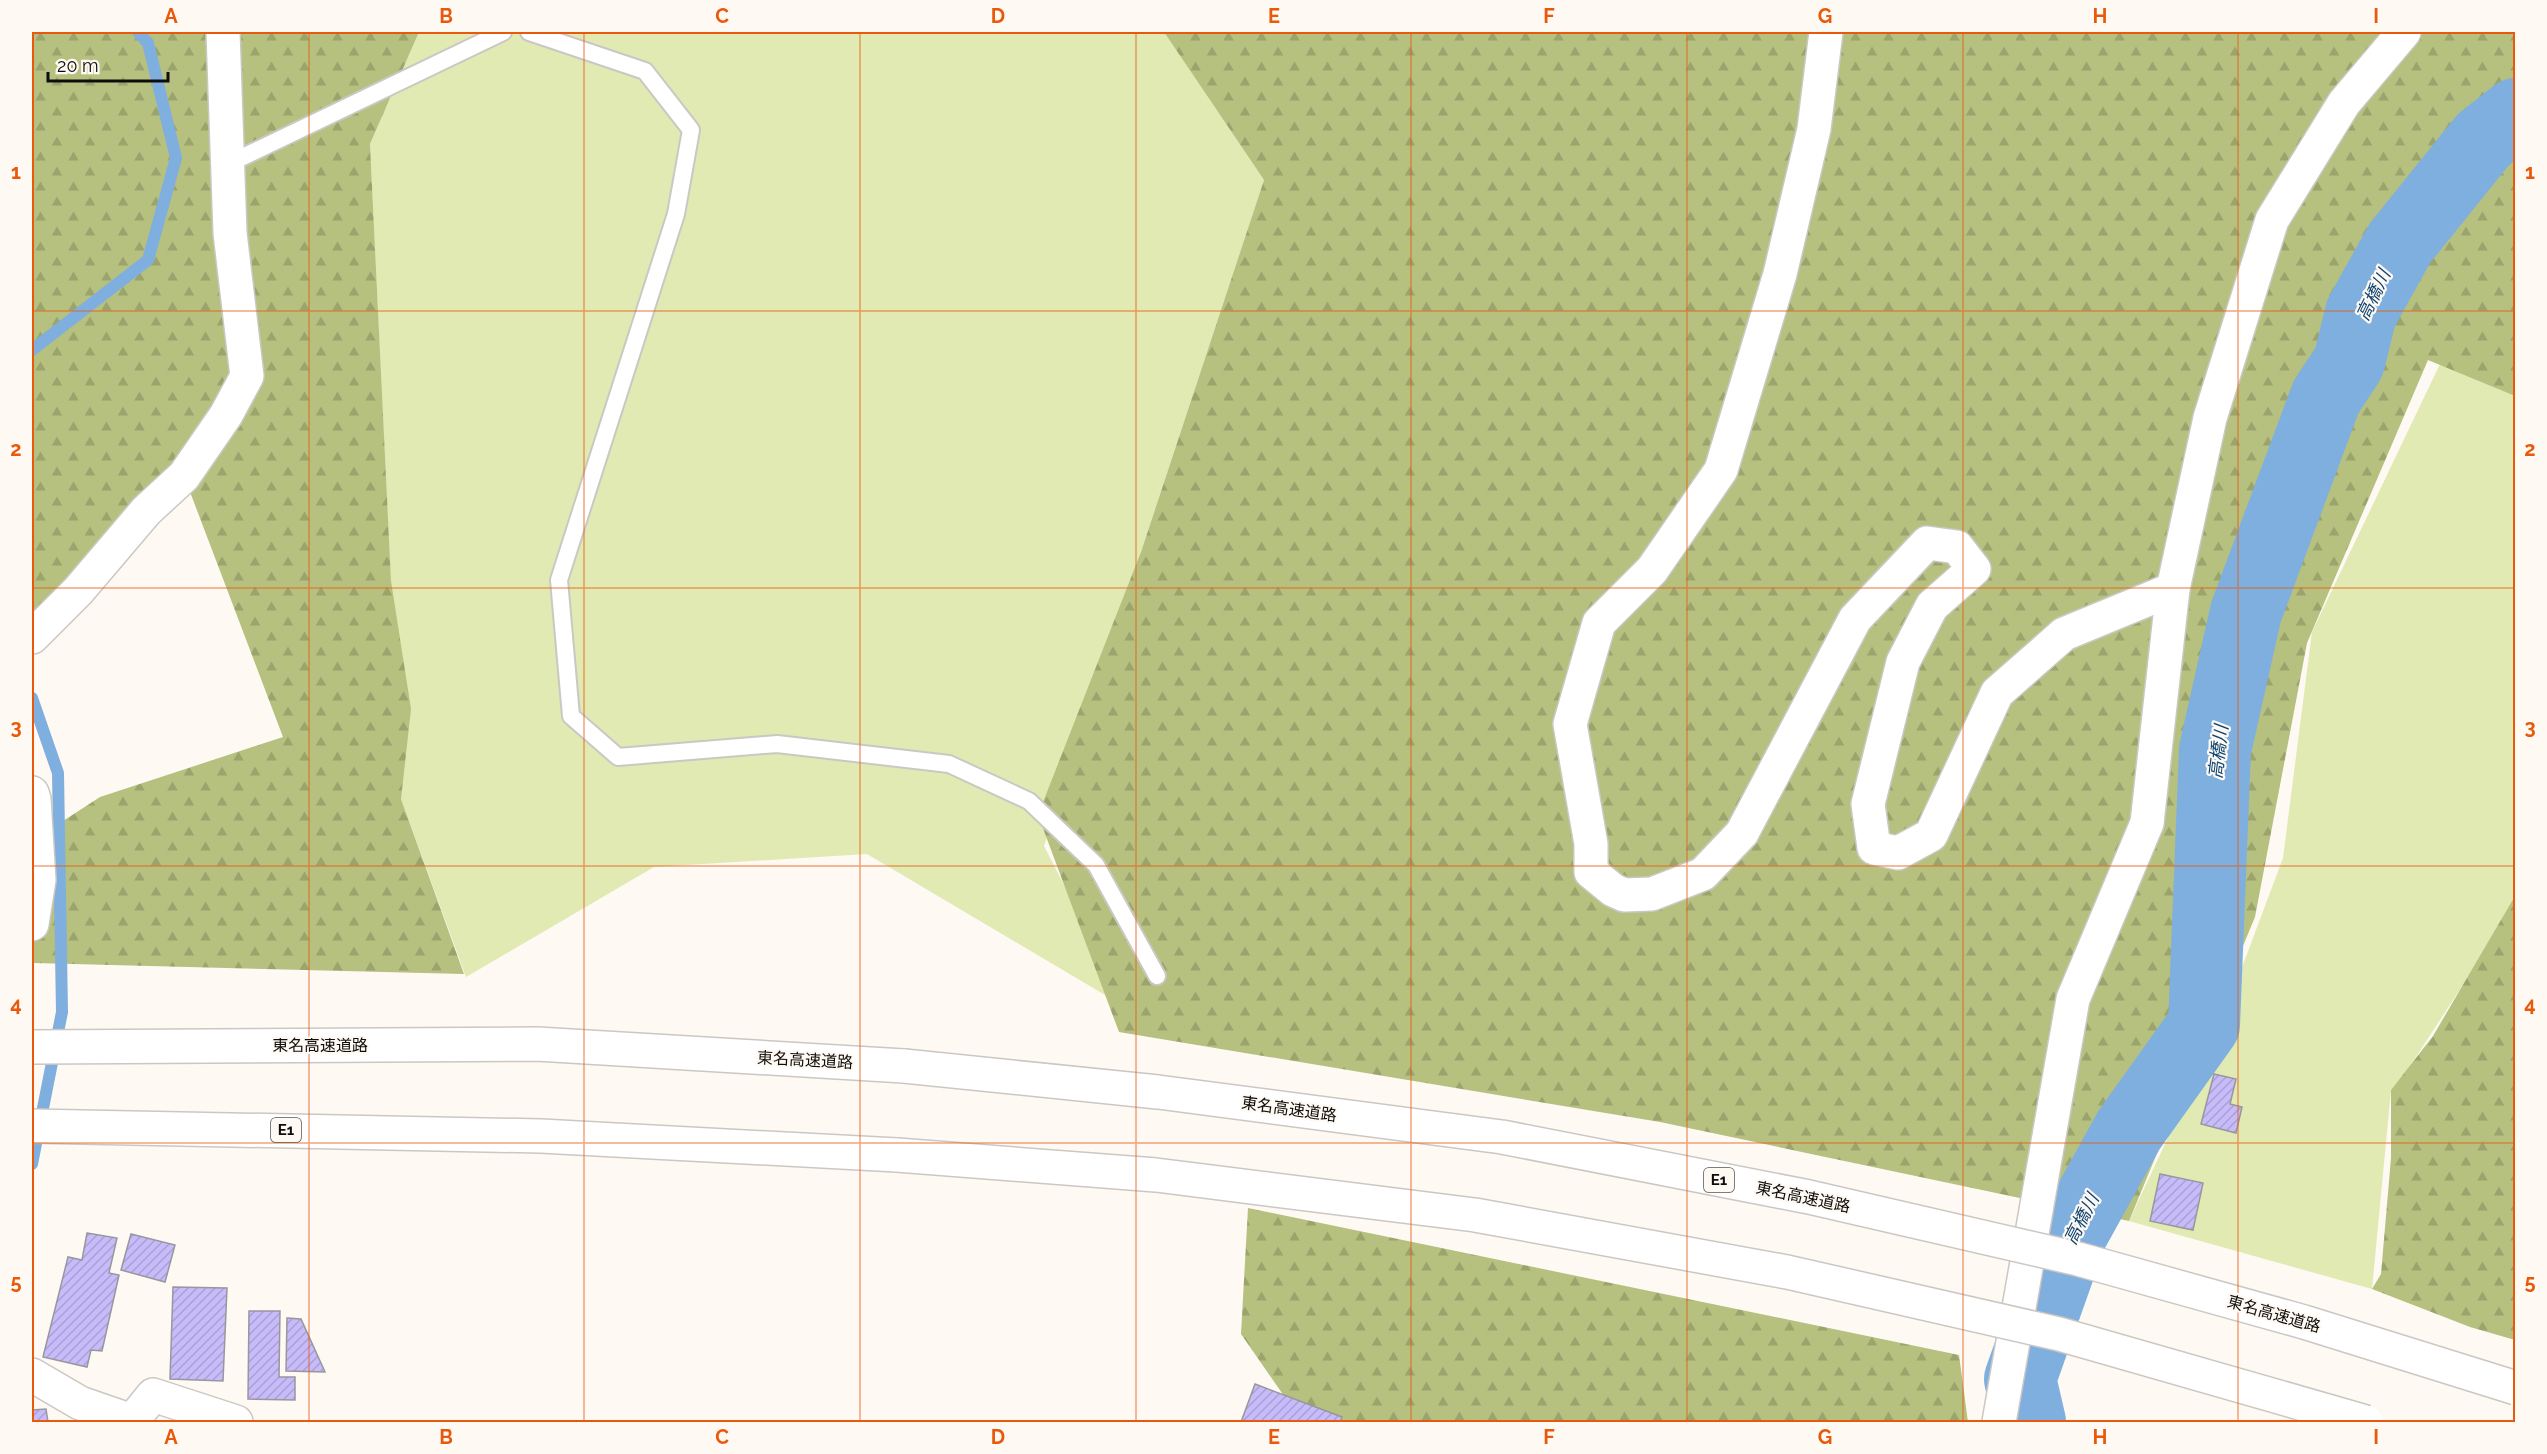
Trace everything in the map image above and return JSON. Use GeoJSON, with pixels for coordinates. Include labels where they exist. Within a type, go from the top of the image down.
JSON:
{"type":"FeatureCollection","features":[{"type":"Feature","properties":{"kind":"main road"},"geometry":{"type":"LineString","coordinates":[[38,630],[78,591],[146,511],[184,476],[226,415],[247,376],[230,233],[224,32]]}},
{"type":"Feature","properties":{"kind":"main road"},"geometry":{"type":"LineString","coordinates":[[1826,32],[1814,129],[1782,263],[1721,470],[1652,570],[1599,623],[1570,724],[1592,844],[1591,872],[1613,890],[1624,895],[1652,894],[1703,874],[1742,833],[1855,619],[1927,543],[1957,547],[1974,569],[1932,606],[1903,662],[1868,804],[1874,848],[1898,853],[1931,835],[1997,693],[2064,634],[2173,589]]}},
{"type":"Feature","properties":{"kind":"main road"},"geometry":{"type":"LineString","coordinates":[[1999,1422],[2073,999],[2147,823],[2173,589],[2210,418],[2272,220],[2344,103],[2404,32]]}},
{"type":"Feature","properties":{"kind":"main road"},"geometry":{"type":"LineString","coordinates":[[32,793],[39,880],[32,924]]}},
{"type":"Feature","properties":{"kind":"main road","name":"東名高速道路"},"geometry":{"type":"LineString","coordinates":[[32,1047],[537,1044],[904,1066],[1158,1092],[1502,1137],[1798,1195],[2078,1259],[2304,1322],[2516,1388]]}},
{"type":"Feature","properties":{"kind":"main road","name":"E1"},"geometry":{"type":"LineString","coordinates":[[32,1126],[541,1136],[897,1155],[1156,1175],[1475,1215],[1787,1272],[2059,1334],[2366,1422]]}},
{"type":"Feature","properties":{"kind":"main road"},"geometry":{"type":"LineString","coordinates":[[32,1375],[80,1404],[133,1422],[153,1395],[236,1422]]}},
{"type":"Feature","properties":{"kind":"lane"},"geometry":{"type":"LineString","coordinates":[[228,164],[503,32]]}},
{"type":"Feature","properties":{"kind":"lane"},"geometry":{"type":"LineString","coordinates":[[529,32],[645,71],[691,130],[676,214],[559,579],[571,717],[618,757],[777,744],[949,764],[1029,801],[1096,865],[1157,976]]}},
{"type":"Feature","properties":{"kind":"green space"},"geometry":{"type":"Polygon","coordinates":[[[32,32],[419,32],[370,144],[391,581],[411,709],[401,799],[464,974],[34,963],[32,961],[32,918],[43,834],[100,797],[283,737],[184,476],[32,635],[32,32]]]}},
{"type":"Feature","properties":{"kind":"green space"},"geometry":{"type":"Polygon","coordinates":[[[419,32],[1164,32],[1264,180],[1044,846],[1127,1008],[867,854],[654,867],[466,977],[401,799],[370,144],[419,32]]]}},
{"type":"Feature","properties":{"kind":"green space"},"geometry":{"type":"Polygon","coordinates":[[[1164,32],[2515,32],[2515,396],[2428,360],[2307,643],[2255,917],[2129,1221],[1660,1122],[1119,1032],[1038,815],[1141,552],[1264,180],[1164,32]]]}},
{"type":"Feature","properties":{"kind":"green space"},"geometry":{"type":"Polygon","coordinates":[[[2440,364],[2515,396],[2515,896],[2472,971],[2408,1069],[2391,1090],[2372,1289],[2129,1221],[2220,1026],[2283,858],[2312,632],[2440,364]]]}},
{"type":"Feature","properties":{"kind":"green space"},"geometry":{"type":"Polygon","coordinates":[[[2515,896],[2515,1340],[2470,1327],[2372,1289],[2381,1274],[2391,1158],[2391,1090],[2433,1036],[2515,896]]]}},
{"type":"Feature","properties":{"kind":"green space"},"geometry":{"type":"Polygon","coordinates":[[[1248,1208],[1959,1355],[1968,1422],[1302,1422],[1241,1334],[1248,1208]]]}},
{"type":"Feature","properties":{"kind":"building"},"geometry":{"type":"Polygon","coordinates":[[[2214,1074],[2236,1079],[2230,1104],[2242,1107],[2236,1133],[2201,1124],[2214,1074]]]}},
{"type":"Feature","properties":{"kind":"building"},"geometry":{"type":"Polygon","coordinates":[[[2160,1174],[2203,1183],[2193,1230],[2150,1221],[2160,1174]]]}},
{"type":"Feature","properties":{"kind":"building"},"geometry":{"type":"Polygon","coordinates":[[[87,1233],[117,1238],[109,1273],[119,1275],[102,1351],[91,1350],[87,1367],[43,1357],[68,1257],[82,1260],[87,1233]]]}},
{"type":"Feature","properties":{"kind":"building"},"geometry":{"type":"Polygon","coordinates":[[[131,1234],[175,1245],[165,1282],[121,1270],[131,1234]]]}},
{"type":"Feature","properties":{"kind":"building"},"geometry":{"type":"Polygon","coordinates":[[[173,1287],[227,1288],[223,1381],[170,1379],[173,1287]]]}},
{"type":"Feature","properties":{"kind":"building"},"geometry":{"type":"Polygon","coordinates":[[[249,1311],[280,1311],[279,1377],[295,1377],[295,1400],[248,1399],[249,1311]]]}},
{"type":"Feature","properties":{"kind":"building"},"geometry":{"type":"Polygon","coordinates":[[[287,1318],[301,1319],[325,1372],[286,1371],[287,1318]]]}},
{"type":"Feature","properties":{"kind":"building"},"geometry":{"type":"Polygon","coordinates":[[[1255,1384],[1342,1417],[1340,1422],[1241,1422],[1255,1384]]]}},
{"type":"Feature","properties":{"kind":"building"},"geometry":{"type":"Polygon","coordinates":[[[46,1409],[48,1422],[32,1422],[32,1410],[46,1409]]]}},
{"type":"Feature","properties":{"kind":"waterway"},"geometry":{"type":"LineString","coordinates":[[32,350],[148,260],[176,158],[148,43],[138,32]]}},
{"type":"Feature","properties":{"kind":"waterway","name":"高橋川"},"geometry":{"type":"LineString","coordinates":[[2030,1422],[2020,1379],[2071,1235],[2129,1130],[2204,1025],[2215,750],[2246,612],[2326,397],[2349,362],[2361,313],[2400,243],[2483,140],[2516,114]]}},
{"type":"Feature","properties":{"kind":"waterway"},"geometry":{"type":"LineString","coordinates":[[32,698],[58,773],[62,1012],[32,1164]]}}]}
